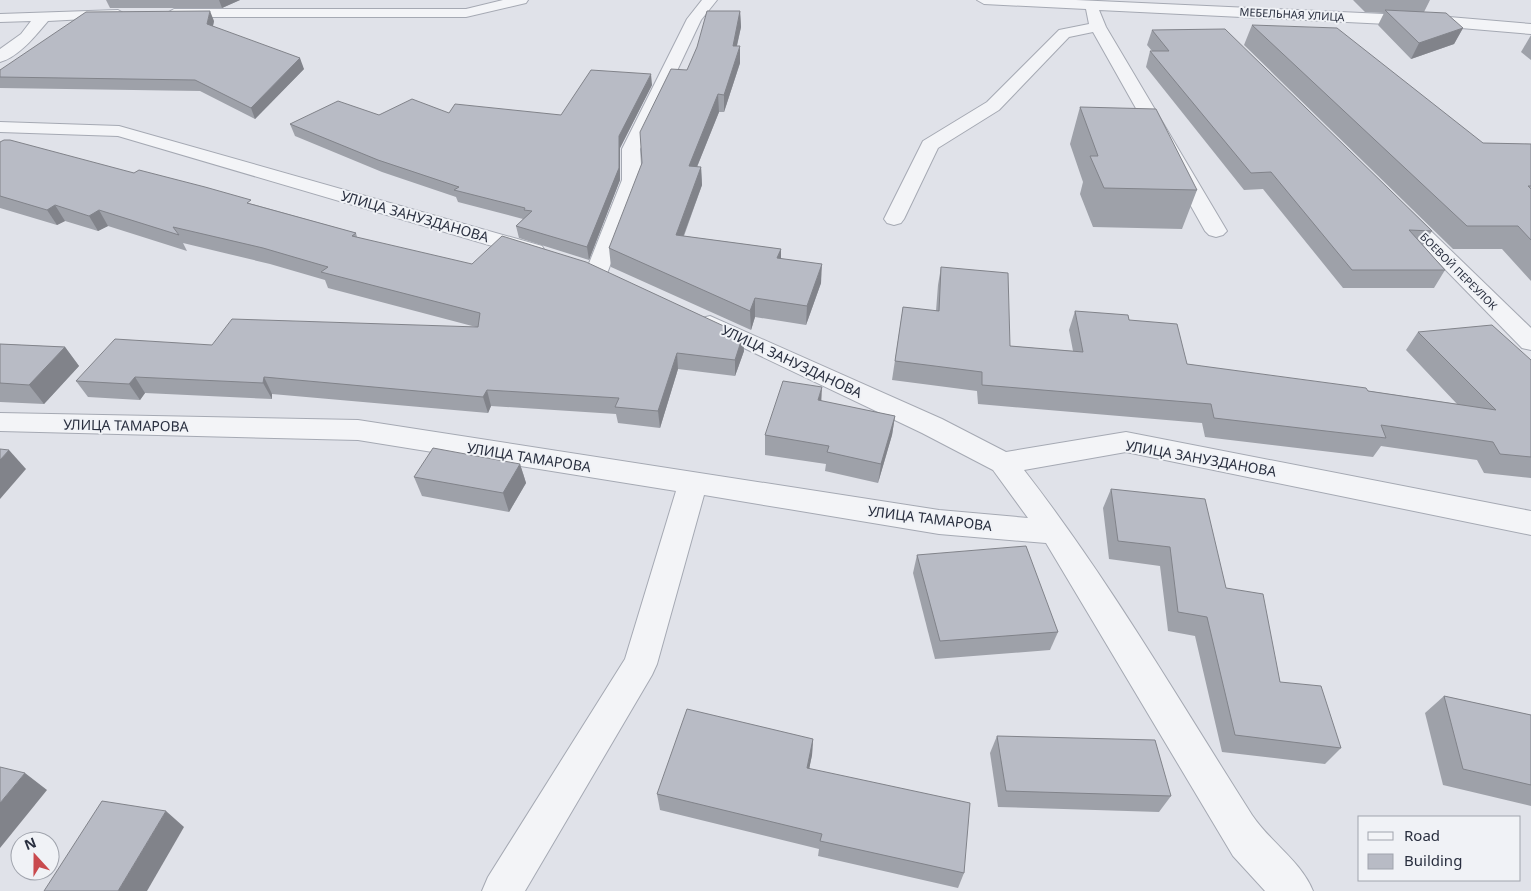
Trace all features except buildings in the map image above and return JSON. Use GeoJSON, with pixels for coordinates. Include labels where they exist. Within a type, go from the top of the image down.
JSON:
{"type":"FeatureCollection","features":[{"type":"Feature","properties":{"kind":"street"},"geometry":{"type":"LineString","coordinates":[[174,0],[275,0]]}},
{"type":"Feature","properties":{"kind":"street"},"geometry":{"type":"LineString","coordinates":[[160,13],[466,13],[521,0]]}},
{"type":"Feature","properties":{"kind":"street"},"geometry":{"type":"LineString","coordinates":[[597,272],[632,180],[631,149],[694,19],[710,0]]}},
{"type":"Feature","properties":{"kind":"street","name":"МЕБЕЛЬНАЯ УЛИЦА"},"geometry":{"type":"LineString","coordinates":[[984,0],[1450,22],[1531,29]]}},
{"type":"Feature","properties":{"kind":"street"},"geometry":{"type":"LineString","coordinates":[[1298,0],[1308,16]]}},
{"type":"Feature","properties":{"kind":"street"},"geometry":{"type":"LineString","coordinates":[[1090,4],[1098,27],[1216,231]]}},
{"type":"Feature","properties":{"kind":"street"},"geometry":{"type":"LineString","coordinates":[[1196,9],[1217,30]]}},
{"type":"Feature","properties":{"kind":"street"},"geometry":{"type":"LineString","coordinates":[[0,18],[74,14],[132,14]]}},
{"type":"Feature","properties":{"kind":"street"},"geometry":{"type":"LineString","coordinates":[[0,57],[26,37],[44,17]]}},
{"type":"Feature","properties":{"kind":"street"},"geometry":{"type":"LineString","coordinates":[[894,218],[930,145],[993,106],[1064,33],[1098,27]]}},
{"type":"Feature","properties":{"kind":"street","name":"УЛИЦА ЗАНУЗДАНОВА"},"geometry":{"type":"LineString","coordinates":[[0,127],[119,131],[450,225],[551,257]]}},
{"type":"Feature","properties":{"kind":"street","name":"БОЕВОЙ ПЕРЕУЛОК"},"geometry":{"type":"LineString","coordinates":[[1384,196],[1531,342]]}},
{"type":"Feature","properties":{"kind":"street","name":"УЛИЦА ЗАНУЗДАНОВА"},"geometry":{"type":"LineString","coordinates":[[688,313],[932,426],[1003,462],[1126,442],[1531,523]]}},
{"type":"Feature","properties":{"kind":"street","name":"УЛИЦА ТАМАРОВА"},"geometry":{"type":"LineString","coordinates":[[0,422],[358,430],[940,522],[1055,532]]}},
{"type":"Feature","properties":{"kind":"street"},"geometry":{"type":"LineString","coordinates":[[1003,462],[1055,532],[1247,842],[1292,891]]}},
{"type":"Feature","properties":{"kind":"street"},"geometry":{"type":"LineString","coordinates":[[502,891],[640,664],[693,482]]}}]}
